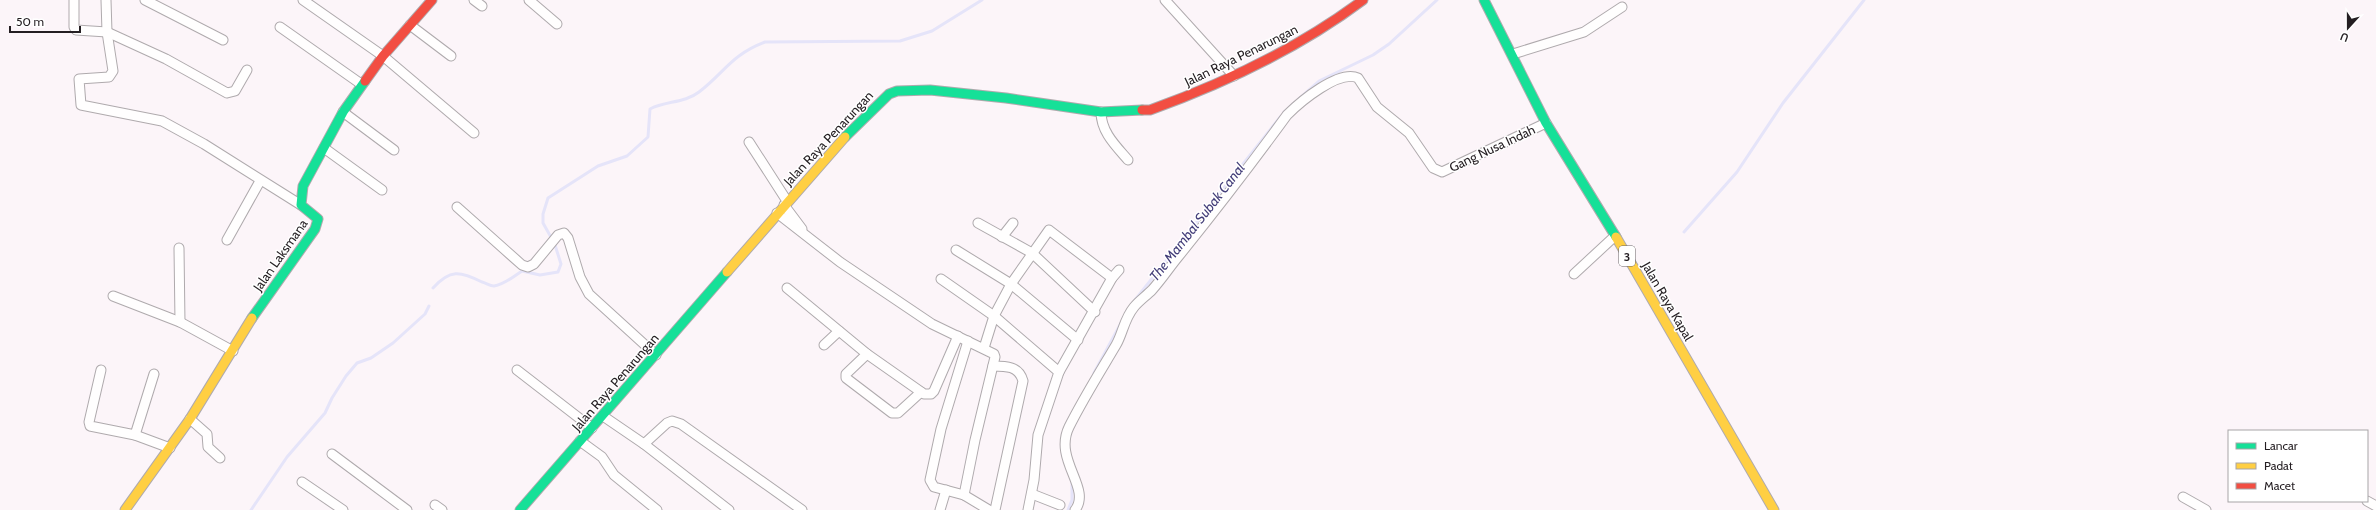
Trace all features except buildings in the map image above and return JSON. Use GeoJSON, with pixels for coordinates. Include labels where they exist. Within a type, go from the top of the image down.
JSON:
{"type":"FeatureCollection","features":[{"type":"Feature","properties":{"kind":"main road","name":"Jalan Laksmana"},"geometry":{"type":"LineString","coordinates":[[125,510],[190,419],[233,351],[248,324],[316,229],[318,219],[301,205],[303,186],[343,112],[361,84],[410,24],[432,0]]}},
{"type":"Feature","properties":{"kind":"main road","name":"Jalan Raya Penarungan"},"geometry":{"type":"LineString","coordinates":[[520,510],[656,356],[777,213],[858,122],[880,100],[897,91],[956,92],[1101,112],[1136,112],[1150,110],[1205,90],[1234,76],[1330,25],[1363,0]]}},
{"type":"Feature","properties":{"kind":"main road","name":"Jalan Raya Kapal"},"geometry":{"type":"LineString","coordinates":[[1484,0],[1513,54],[1546,123],[1615,236],[1774,510]]}},
{"type":"Feature","properties":{"kind":"street"},"geometry":{"type":"LineString","coordinates":[[74,0],[74,27],[76,30],[107,32],[166,59],[227,93],[235,91],[247,70]]}},
{"type":"Feature","properties":{"kind":"street"},"geometry":{"type":"LineString","coordinates":[[106,0],[107,32],[114,71],[109,77],[79,80],[81,105],[162,121],[204,144],[260,181],[301,205]]}},
{"type":"Feature","properties":{"kind":"street"},"geometry":{"type":"LineString","coordinates":[[145,0],[222,40]]}},
{"type":"Feature","properties":{"kind":"street"},"geometry":{"type":"LineString","coordinates":[[303,0],[383,56],[474,133]]}},
{"type":"Feature","properties":{"kind":"street"},"geometry":{"type":"LineString","coordinates":[[474,0],[482,6]]}},
{"type":"Feature","properties":{"kind":"street"},"geometry":{"type":"LineString","coordinates":[[529,0],[556,24]]}},
{"type":"Feature","properties":{"kind":"street"},"geometry":{"type":"LineString","coordinates":[[1165,0],[1234,76]]}},
{"type":"Feature","properties":{"kind":"street"},"geometry":{"type":"LineString","coordinates":[[1513,54],[1584,32],[1622,7]]}},
{"type":"Feature","properties":{"kind":"street"},"geometry":{"type":"LineString","coordinates":[[410,24],[451,56]]}},
{"type":"Feature","properties":{"kind":"street"},"geometry":{"type":"LineString","coordinates":[[280,27],[361,84]]}},
{"type":"Feature","properties":{"kind":"street","name":"Gang Nusa Indah"},"geometry":{"type":"LineString","coordinates":[[1075,510],[1080,500],[1074,473],[1065,457],[1065,439],[1068,428],[1117,343],[1124,323],[1133,308],[1152,291],[1192,240],[1287,115],[1303,99],[1339,80],[1355,76],[1358,78],[1377,107],[1409,133],[1433,168],[1442,172],[1546,123]]}},
{"type":"Feature","properties":{"kind":"street"},"geometry":{"type":"LineString","coordinates":[[343,112],[394,150]]}},
{"type":"Feature","properties":{"kind":"street"},"geometry":{"type":"LineString","coordinates":[[1101,112],[1101,120],[1107,136],[1128,160]]}},
{"type":"Feature","properties":{"kind":"street"},"geometry":{"type":"LineString","coordinates":[[748,142],[805,234]]}},
{"type":"Feature","properties":{"kind":"street"},"geometry":{"type":"LineString","coordinates":[[324,148],[382,190]]}},
{"type":"Feature","properties":{"kind":"street"},"geometry":{"type":"LineString","coordinates":[[227,240],[260,181]]}},
{"type":"Feature","properties":{"kind":"street"},"geometry":{"type":"LineString","coordinates":[[457,207],[522,265],[528,267],[534,264],[558,235],[564,233],[568,238],[580,276],[589,294],[656,356]]}},
{"type":"Feature","properties":{"kind":"street"},"geometry":{"type":"LineString","coordinates":[[777,213],[840,262],[932,324],[984,348],[995,356],[975,440],[964,495]]}},
{"type":"Feature","properties":{"kind":"street"},"geometry":{"type":"LineString","coordinates":[[1002,237],[1013,223]]}},
{"type":"Feature","properties":{"kind":"street"},"geometry":{"type":"LineString","coordinates":[[978,224],[1032,252],[1094,312]]}},
{"type":"Feature","properties":{"kind":"street"},"geometry":{"type":"LineString","coordinates":[[984,348],[994,316],[1011,284],[1047,231],[1052,230],[1112,278]]}},
{"type":"Feature","properties":{"kind":"street"},"geometry":{"type":"LineString","coordinates":[[1574,274],[1615,236]]}},
{"type":"Feature","properties":{"kind":"street"},"geometry":{"type":"LineString","coordinates":[[180,248],[180,322]]}},
{"type":"Feature","properties":{"kind":"street"},"geometry":{"type":"LineString","coordinates":[[956,250],[1011,284],[1078,340]]}},
{"type":"Feature","properties":{"kind":"street"},"geometry":{"type":"LineString","coordinates":[[1028,510],[1032,494],[1038,435],[1059,372],[1112,278],[1120,270]]}},
{"type":"Feature","properties":{"kind":"street"},"geometry":{"type":"LineString","coordinates":[[941,279],[994,316],[1059,372]]}},
{"type":"Feature","properties":{"kind":"street"},"geometry":{"type":"LineString","coordinates":[[787,288],[867,354],[921,392],[928,394],[934,391],[958,336]]}},
{"type":"Feature","properties":{"kind":"street"},"geometry":{"type":"LineString","coordinates":[[113,296],[180,322],[233,351]]}},
{"type":"Feature","properties":{"kind":"street"},"geometry":{"type":"LineString","coordinates":[[824,345],[839,331]]}},
{"type":"Feature","properties":{"kind":"street"},"geometry":{"type":"LineString","coordinates":[[968,341],[941,429],[930,480],[934,486],[964,495],[989,510],[1023,381],[1021,374],[1015,369],[1004,366],[993,366]]}},
{"type":"Feature","properties":{"kind":"street"},"geometry":{"type":"LineString","coordinates":[[867,354],[846,374],[846,378],[892,413],[898,414],[921,392]]}},
{"type":"Feature","properties":{"kind":"street"},"geometry":{"type":"LineString","coordinates":[[101,370],[89,425],[97,428],[135,435],[170,448]]}},
{"type":"Feature","properties":{"kind":"street"},"geometry":{"type":"LineString","coordinates":[[517,370],[592,428]]}},
{"type":"Feature","properties":{"kind":"street"},"geometry":{"type":"LineString","coordinates":[[135,435],[154,374]]}},
{"type":"Feature","properties":{"kind":"street"},"geometry":{"type":"LineString","coordinates":[[603,416],[644,444],[729,510]]}},
{"type":"Feature","properties":{"kind":"street"},"geometry":{"type":"LineString","coordinates":[[190,419],[207,434],[208,447],[220,458]]}},
{"type":"Feature","properties":{"kind":"street"},"geometry":{"type":"LineString","coordinates":[[644,444],[667,423],[672,421],[680,424],[802,510]]}},
{"type":"Feature","properties":{"kind":"street"},"geometry":{"type":"LineString","coordinates":[[580,441],[602,457],[614,475],[657,510]]}},
{"type":"Feature","properties":{"kind":"street"},"geometry":{"type":"LineString","coordinates":[[332,454],[407,510]]}},
{"type":"Feature","properties":{"kind":"street"},"geometry":{"type":"LineString","coordinates":[[302,482],[343,510]]}},
{"type":"Feature","properties":{"kind":"street"},"geometry":{"type":"LineString","coordinates":[[940,510],[946,490]]}},
{"type":"Feature","properties":{"kind":"street"},"geometry":{"type":"LineString","coordinates":[[1032,494],[1060,505]]}},
{"type":"Feature","properties":{"kind":"street"},"geometry":{"type":"LineString","coordinates":[[2183,497],[2206,510]]}},
{"type":"Feature","properties":{"kind":"waterway"},"geometry":{"type":"LineString","coordinates":[[552,239],[543,223],[543,214],[548,198],[598,166],[627,156],[648,137],[650,109],[693,96],[708,85],[729,64],[744,52],[765,42],[900,41],[932,31],[982,0]]}},
{"type":"Feature","properties":{"kind":"waterway","name":"The Mambal Subak Canal"},"geometry":{"type":"LineString","coordinates":[[1284,112],[1319,81],[1373,55],[1389,44],[1437,0]]}},
{"type":"Feature","properties":{"kind":"waterway"},"geometry":{"type":"LineString","coordinates":[[1684,232],[1737,172],[1783,103],[1864,0]]}},
{"type":"Feature","properties":{"kind":"waterway","name":"The Mambal Subak Canal"},"geometry":{"type":"LineString","coordinates":[[1135,300],[1281,116]]}},
{"type":"Feature","properties":{"kind":"waterway"},"geometry":{"type":"LineString","coordinates":[[433,288],[445,278],[456,274],[461,274],[494,286],[505,282],[522,271],[540,275],[558,272],[561,264],[555,245]]}},
{"type":"Feature","properties":{"kind":"waterway"},"geometry":{"type":"LineString","coordinates":[[251,510],[287,457],[325,413],[332,398],[346,376],[357,363],[371,358],[393,343],[425,314],[429,306]]}},
{"type":"Feature","properties":{"kind":"waterway","name":"The Mambal Subak Canal"},"geometry":{"type":"LineString","coordinates":[[1094,373],[1121,323]]}},
{"type":"Feature","properties":{"kind":"waterway","name":"The Mambal Subak Canal"},"geometry":{"type":"LineString","coordinates":[[1068,510],[1072,500],[1072,481]]}},
{"type":"Feature","properties":{"kind":"traffic: fast"},"geometry":{"type":"LineString","coordinates":[[1484,0],[1546,123],[1616,237]]}},
{"type":"Feature","properties":{"kind":"traffic: fast"},"geometry":{"type":"LineString","coordinates":[[252,318],[315,229],[318,219],[301,205],[303,186],[343,112],[365,81]]}},
{"type":"Feature","properties":{"kind":"traffic: fast"},"geometry":{"type":"LineString","coordinates":[[845,137],[889,94],[897,91],[930,90],[1006,98],[1101,112],[1142,110]]}},
{"type":"Feature","properties":{"kind":"traffic: fast"},"geometry":{"type":"LineString","coordinates":[[520,510],[727,272]]}},
{"type":"Feature","properties":{"kind":"traffic: slow"},"geometry":{"type":"LineString","coordinates":[[727,272],[845,137]]}},
{"type":"Feature","properties":{"kind":"traffic: slow"},"geometry":{"type":"LineString","coordinates":[[1616,237],[1774,510]]}},
{"type":"Feature","properties":{"kind":"traffic: slow"},"geometry":{"type":"LineString","coordinates":[[125,510],[190,419],[252,318]]}},
{"type":"Feature","properties":{"kind":"traffic: jam"},"geometry":{"type":"LineString","coordinates":[[365,81],[383,56],[432,0]]}},
{"type":"Feature","properties":{"kind":"traffic: jam"},"geometry":{"type":"LineString","coordinates":[[1142,110],[1150,110],[1206,88],[1261,63],[1313,34],[1363,0]]}}]}
